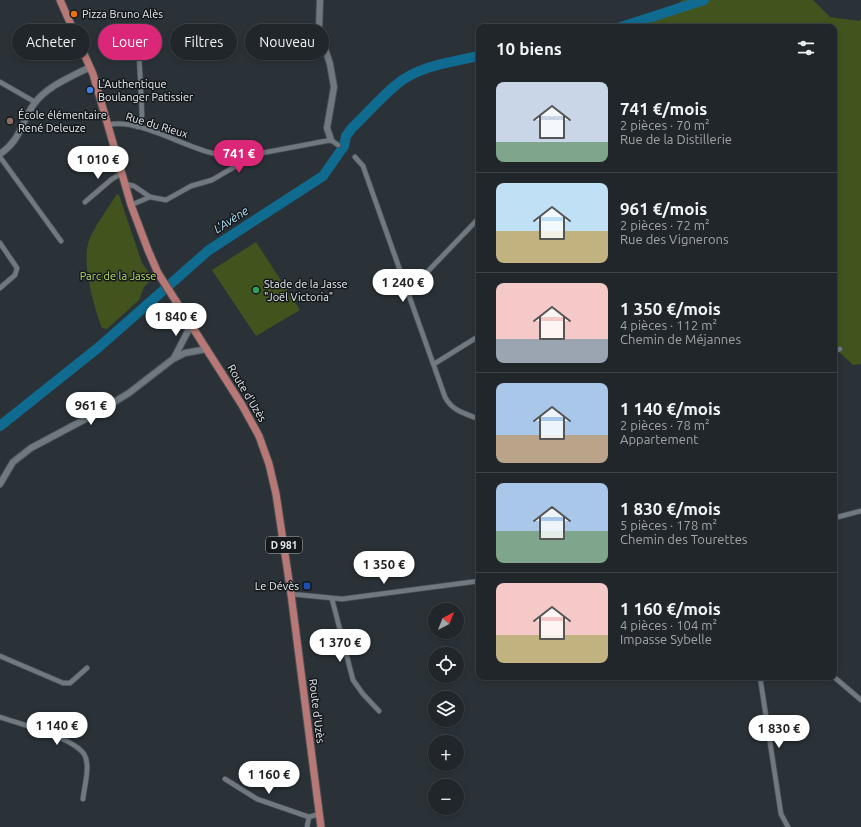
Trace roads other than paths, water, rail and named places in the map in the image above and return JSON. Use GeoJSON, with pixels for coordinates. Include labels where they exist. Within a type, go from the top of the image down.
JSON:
{"type":"FeatureCollection","features":[{"type":"Feature","properties":{"kind":"main road","name":"Route d'Uzès"},"geometry":{"type":"LineString","coordinates":[[60,0],[90,67],[131,205],[148,250],[158,272],[253,424],[269,464],[276,494],[291,594],[321,827]]}},
{"type":"Feature","properties":{"kind":"street"},"geometry":{"type":"LineString","coordinates":[[320,0],[319,30],[330,64],[334,86],[327,128],[331,140],[338,145]]}},
{"type":"Feature","properties":{"kind":"street"},"geometry":{"type":"LineString","coordinates":[[138,127],[142,115],[139,60]]}},
{"type":"Feature","properties":{"kind":"street"},"geometry":{"type":"LineString","coordinates":[[61,241],[0,155],[15,141],[35,102],[46,92],[90,67]]}},
{"type":"Feature","properties":{"kind":"street"},"geometry":{"type":"LineString","coordinates":[[0,82],[35,102]]}},
{"type":"Feature","properties":{"kind":"street","name":"Rue du Rieux"},"geometry":{"type":"LineString","coordinates":[[108,124],[116,122],[138,127],[212,153],[237,154],[246,156]]}},
{"type":"Feature","properties":{"kind":"street"},"geometry":{"type":"LineString","coordinates":[[125,184],[134,186],[150,197],[166,200],[191,186],[212,180],[241,163],[246,156],[331,140]]}},
{"type":"Feature","properties":{"kind":"street"},"geometry":{"type":"LineString","coordinates":[[356,157],[363,166],[445,397],[451,406],[476,418]]}},
{"type":"Feature","properties":{"kind":"street"},"geometry":{"type":"LineString","coordinates":[[85,202],[112,179],[122,173]]}},
{"type":"Feature","properties":{"kind":"street"},"geometry":{"type":"LineString","coordinates":[[131,205],[150,197]]}},
{"type":"Feature","properties":{"kind":"street"},"geometry":{"type":"LineString","coordinates":[[408,292],[476,221]]}},
{"type":"Feature","properties":{"kind":"street"},"geometry":{"type":"LineString","coordinates":[[0,243],[17,268],[15,275],[0,288]]}},
{"type":"Feature","properties":{"kind":"street"},"geometry":{"type":"LineString","coordinates":[[173,359],[188,331],[192,328]]}},
{"type":"Feature","properties":{"kind":"street"},"geometry":{"type":"LineString","coordinates":[[434,364],[476,338]]}},
{"type":"Feature","properties":{"kind":"street"},"geometry":{"type":"LineString","coordinates":[[0,484],[13,462],[24,452],[105,408],[129,393],[173,359],[185,353],[207,349]]}},
{"type":"Feature","properties":{"kind":"street"},"geometry":{"type":"LineString","coordinates":[[837,517],[861,511]]}},
{"type":"Feature","properties":{"kind":"street"},"geometry":{"type":"LineString","coordinates":[[291,594],[342,599],[476,581]]}},
{"type":"Feature","properties":{"kind":"street"},"geometry":{"type":"LineString","coordinates":[[332,599],[353,680],[363,694],[379,711]]}},
{"type":"Feature","properties":{"kind":"street"},"geometry":{"type":"LineString","coordinates":[[0,656],[63,683],[70,682],[87,668]]}},
{"type":"Feature","properties":{"kind":"street"},"geometry":{"type":"LineString","coordinates":[[760,680],[780,814],[788,827]]}},
{"type":"Feature","properties":{"kind":"street"},"geometry":{"type":"LineString","coordinates":[[837,680],[861,700]]}},
{"type":"Feature","properties":{"kind":"street"},"geometry":{"type":"LineString","coordinates":[[0,717],[69,742],[84,754],[87,766],[83,799]]}},
{"type":"Feature","properties":{"kind":"street"},"geometry":{"type":"LineString","coordinates":[[225,779],[257,799],[309,817],[319,814]]}},
{"type":"Feature","properties":{"kind":"street"},"geometry":{"type":"LineString","coordinates":[[307,827],[309,817]]}},
{"type":"Feature","properties":{"kind":"waterway","name":"L'Avène"},"geometry":{"type":"LineString","coordinates":[[630,24],[704,0]]}},
{"type":"Feature","properties":{"kind":"waterway","name":"L'Avène"},"geometry":{"type":"LineString","coordinates":[[0,426],[99,347],[209,250],[323,176],[344,146],[346,136],[352,128],[384,95],[396,85],[414,73],[425,69],[476,57]]}},
{"type":"Feature","properties":{"kind":"place","name":"Pizza Bruno Alès"},"geometry":{"type":"Point","coordinates":[74,14]}},
{"type":"Feature","properties":{"kind":"place","name":"L'Authentique Boulanger Patissier"},"geometry":{"type":"Point","coordinates":[90,90]}},
{"type":"Feature","properties":{"kind":"place","name":"École élémentaire René Deleuze"},"geometry":{"type":"Point","coordinates":[10,121]}},
{"type":"Feature","properties":{"kind":"place","name":"Stade de la Jasse \"Joël Victoria\""},"geometry":{"type":"Point","coordinates":[256,290]}},
{"type":"Feature","properties":{"kind":"place","name":"Le Dévès"},"geometry":{"type":"Point","coordinates":[307,586]}},
{"type":"Feature","properties":{"kind":"park label","name":"Parc de la Jasse"},"geometry":{"type":"Point","coordinates":[118,276]}}]}
